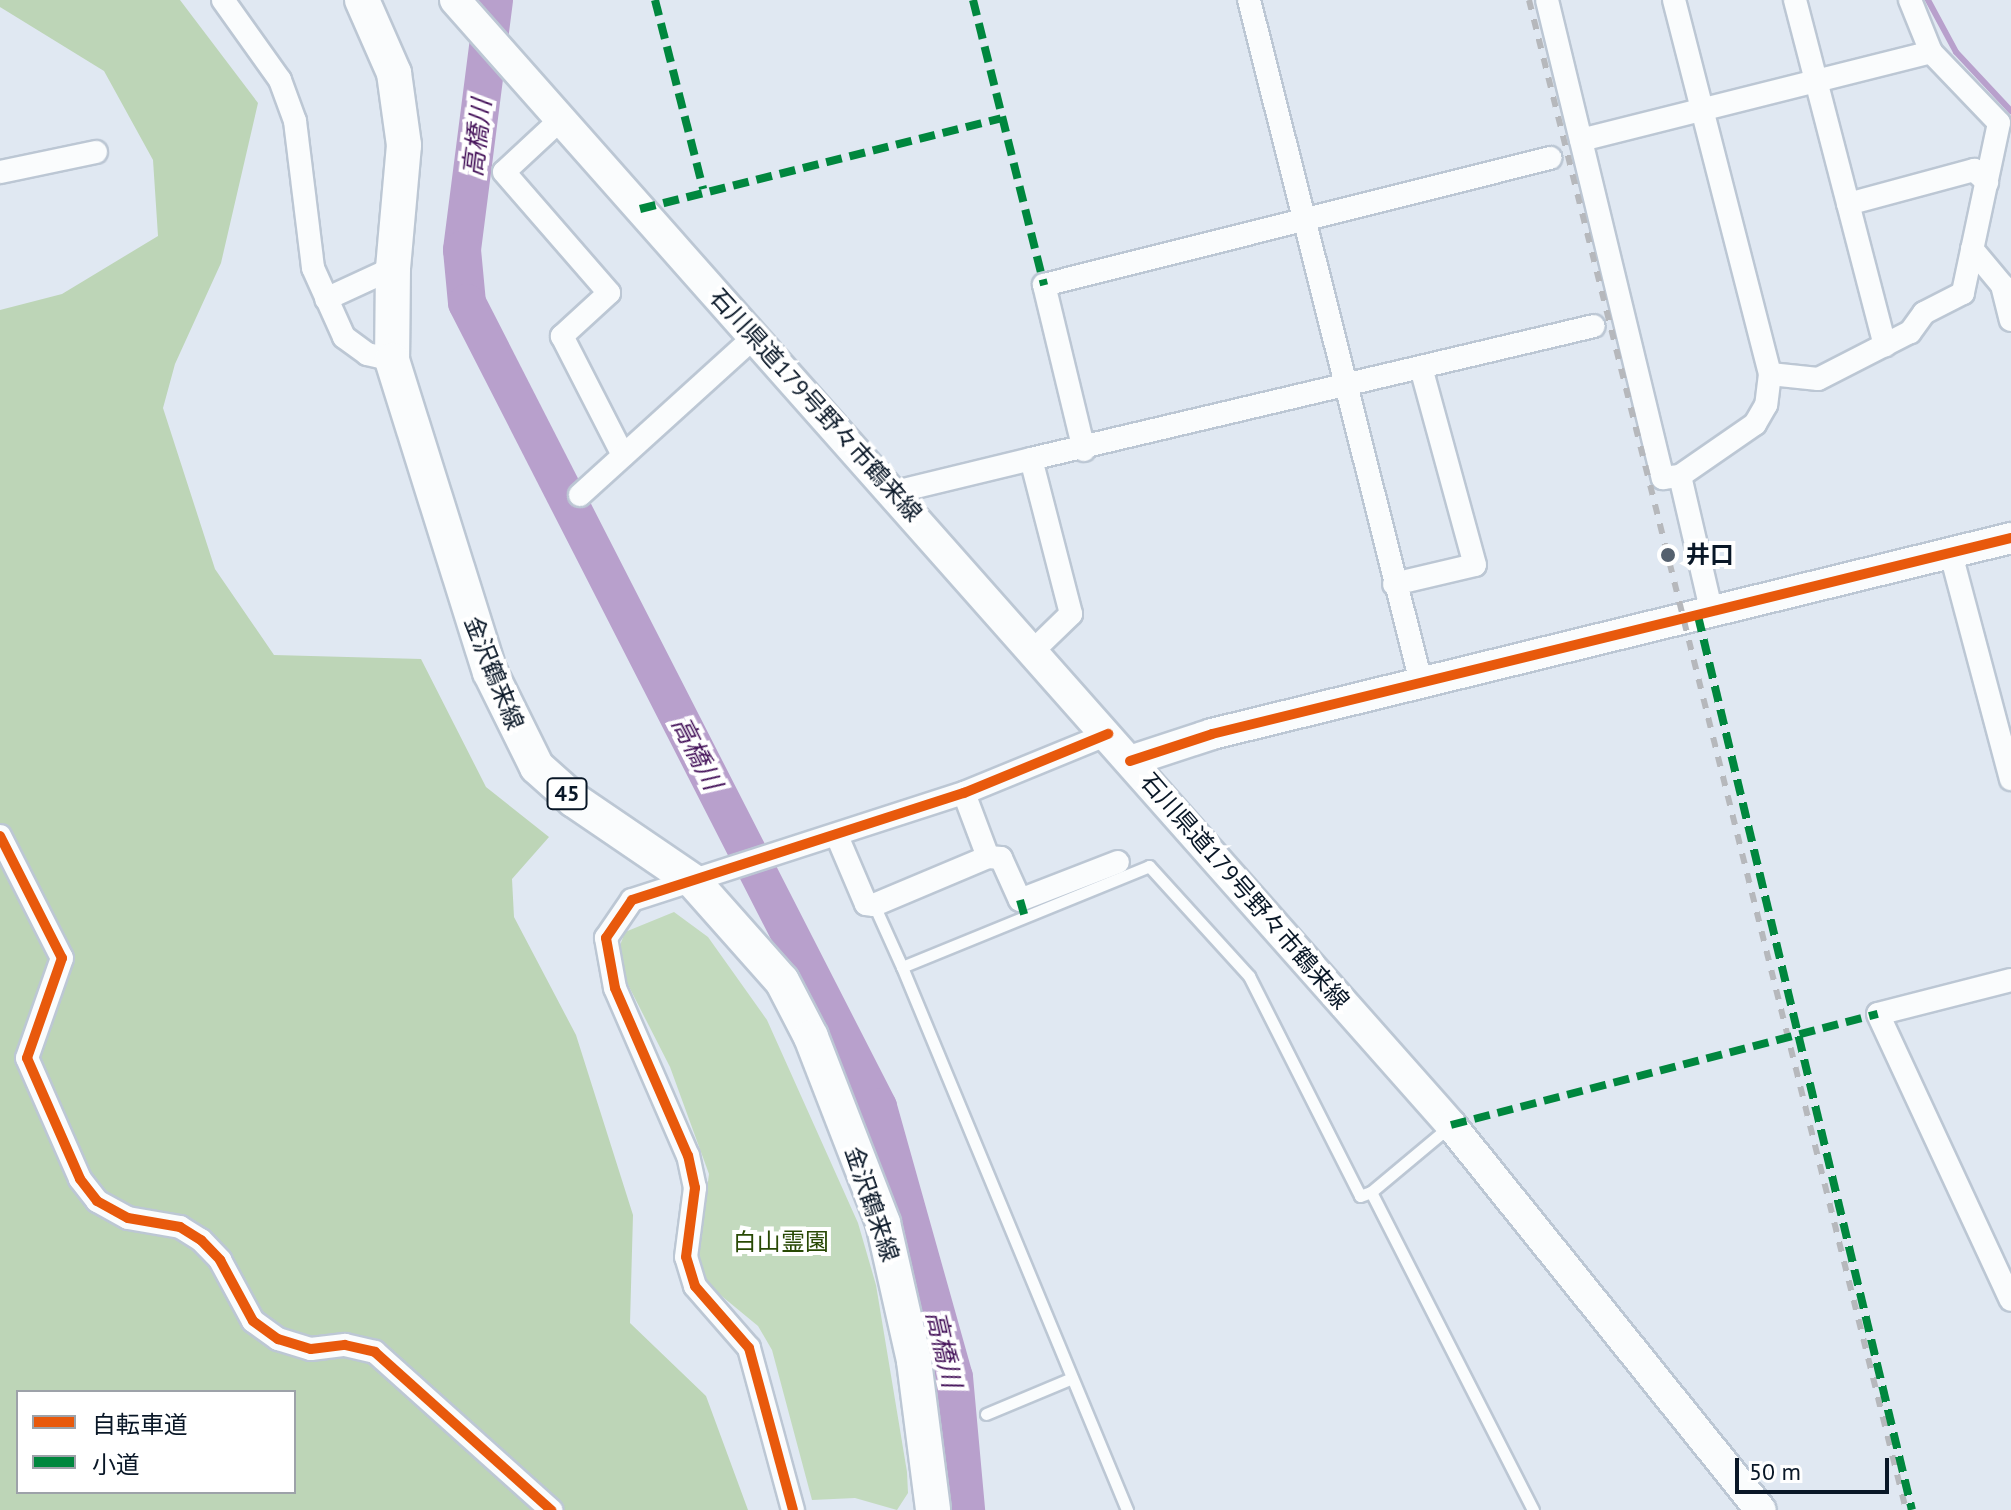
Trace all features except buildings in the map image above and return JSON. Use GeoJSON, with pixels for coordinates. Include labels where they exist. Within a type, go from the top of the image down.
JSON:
{"type":"FeatureCollection","features":[{"type":"Feature","properties":{"kind":"main road","name":"金沢鶴来線"},"geometry":{"type":"LineString","coordinates":[[362,0],[394,73],[404,145],[393,268],[392,360],[440,528],[509,720],[537,767],[574,800],[694,882],[782,981],[811,1037],[883,1223],[909,1334],[933,1510]]}},
{"type":"Feature","properties":{"kind":"main road","name":"石川県道179号野々市鶴来線"},"geometry":{"type":"LineString","coordinates":[[464,10],[895,492],[1451,1125],[1761,1510]]}},
{"type":"Feature","properties":{"kind":"main road"},"geometry":{"type":"LineString","coordinates":[[1130,761],[1421,682],[2011,538]]}},
{"type":"Feature","properties":{"kind":"street"},"geometry":{"type":"LineString","coordinates":[[223,0],[280,80],[295,121],[305,233],[326,299],[344,337],[367,354],[392,360]]}},
{"type":"Feature","properties":{"kind":"street"},"geometry":{"type":"LineString","coordinates":[[1249,0],[1341,385],[1421,682]]}},
{"type":"Feature","properties":{"kind":"street"},"geometry":{"type":"LineString","coordinates":[[1547,0],[1663,478],[1680,476],[1755,424],[1766,405],[1770,374],[1674,0]]}},
{"type":"Feature","properties":{"kind":"street"},"geometry":{"type":"LineString","coordinates":[[1795,0],[1885,345]]}},
{"type":"Feature","properties":{"kind":"street"},"geometry":{"type":"LineString","coordinates":[[1770,374],[1818,379],[1885,345],[1963,293],[1999,123],[1931,52],[1910,0]]}},
{"type":"Feature","properties":{"kind":"street"},"geometry":{"type":"LineString","coordinates":[[1581,140],[1931,52]]}},
{"type":"Feature","properties":{"kind":"street"},"geometry":{"type":"LineString","coordinates":[[560,120],[504,172],[609,293],[562,336],[623,455]]}},
{"type":"Feature","properties":{"kind":"street"},"geometry":{"type":"LineString","coordinates":[[0,172],[96,152]]}},
{"type":"Feature","properties":{"kind":"street"},"geometry":{"type":"LineString","coordinates":[[1084,450],[1044,285],[1550,158]]}},
{"type":"Feature","properties":{"kind":"street"},"geometry":{"type":"LineString","coordinates":[[1848,204],[1974,170],[1987,182]]}},
{"type":"Feature","properties":{"kind":"street"},"geometry":{"type":"LineString","coordinates":[[1972,249],[2002,285],[2011,320]]}},
{"type":"Feature","properties":{"kind":"street"},"geometry":{"type":"LineString","coordinates":[[326,299],[393,268]]}},
{"type":"Feature","properties":{"kind":"street"},"geometry":{"type":"LineString","coordinates":[[895,492],[1031,459],[1084,450],[1341,385],[1594,326]]}},
{"type":"Feature","properties":{"kind":"street"},"geometry":{"type":"LineString","coordinates":[[580,495],[754,337]]}},
{"type":"Feature","properties":{"kind":"street"},"geometry":{"type":"LineString","coordinates":[[1394,584],[1475,565],[1421,367]]}},
{"type":"Feature","properties":{"kind":"street"},"geometry":{"type":"LineString","coordinates":[[1031,459],[1071,614],[1033,651]]}},
{"type":"Feature","properties":{"kind":"street"},"geometry":{"type":"LineString","coordinates":[[1680,476],[1712,613]]}},
{"type":"Feature","properties":{"kind":"street"},"geometry":{"type":"LineString","coordinates":[[1951,554],[2008,753],[2011,779]]}},
{"type":"Feature","properties":{"kind":"street"},"geometry":{"type":"LineString","coordinates":[[793,1510],[749,1348],[695,1286],[686,1257],[695,1188],[688,1156],[607,962],[606,938],[632,900],[752,864],[964,793],[1108,734]]}},
{"type":"Feature","properties":{"kind":"street"},"geometry":{"type":"LineString","coordinates":[[964,793],[988,857]]}},
{"type":"Feature","properties":{"kind":"street"},"geometry":{"type":"LineString","coordinates":[[0,836],[62,958],[27,1058],[80,1179],[97,1201],[128,1218],[180,1227],[201,1240],[220,1260],[253,1321],[278,1339],[311,1349],[345,1345],[375,1352],[551,1510]]}},
{"type":"Feature","properties":{"kind":"street"},"geometry":{"type":"LineString","coordinates":[[837,836],[866,904],[874,905],[988,857],[1001,858],[1020,900],[1118,862]]}},
{"type":"Feature","properties":{"kind":"street"},"geometry":{"type":"LineString","coordinates":[[2011,980],[1878,1014],[2011,1300]]}},
{"type":"Feature","properties":{"kind":"lane"},"geometry":{"type":"LineString","coordinates":[[902,967],[1149,866],[1249,976],[1360,1196],[1371,1192],[1451,1125]]}},
{"type":"Feature","properties":{"kind":"lane"},"geometry":{"type":"LineString","coordinates":[[874,905],[1127,1510]]}},
{"type":"Feature","properties":{"kind":"lane"},"geometry":{"type":"LineString","coordinates":[[1371,1192],[1533,1510]]}},
{"type":"Feature","properties":{"kind":"lane"},"geometry":{"type":"LineString","coordinates":[[986,1414],[1072,1378]]}},
{"type":"Feature","properties":{"kind":"green space"},"geometry":{"type":"Polygon","coordinates":[[[0,0],[180,0],[258,103],[221,263],[175,364],[163,408],[215,569],[274,655],[421,659],[486,787],[549,837],[512,879],[514,917],[576,1035],[633,1215],[630,1323],[706,1396],[748,1510],[0,1510],[0,310],[62,294],[158,236],[153,160],[104,71],[0,7],[0,0]]]}},
{"type":"Feature","properties":{"kind":"green space","name":"白山霊園"},"geometry":{"type":"Polygon","coordinates":[[[674,912],[708,937],[767,1020],[858,1223],[876,1285],[907,1472],[908,1493],[897,1510],[855,1498],[812,1500],[772,1350],[758,1326],[701,1279],[699,1251],[709,1174],[670,1067],[621,971],[619,948],[625,932],[674,912]]]}},
{"type":"Feature","properties":{"kind":"waterway","name":"高橋川"},"geometry":{"type":"LineString","coordinates":[[494,0],[462,250],[467,303],[878,1107],[954,1377],[966,1510]]}},
{"type":"Feature","properties":{"kind":"waterway"},"geometry":{"type":"LineString","coordinates":[[1928,0],[1956,52],[2011,111]]}},
{"type":"Feature","properties":{"kind":"railway"},"geometry":{"type":"LineString","coordinates":[[1529,0],[1906,1510]]}},
{"type":"Feature","properties":{"kind":"marked path"},"geometry":{"type":"LineString","coordinates":[[655,0],[703,189]]}},
{"type":"Feature","properties":{"kind":"marked path"},"geometry":{"type":"LineString","coordinates":[[973,0],[1044,285]]}},
{"type":"Feature","properties":{"kind":"marked path"},"geometry":{"type":"LineString","coordinates":[[640,209],[1001,118]]}},
{"type":"Feature","properties":{"kind":"marked path"},"geometry":{"type":"LineString","coordinates":[[1698,616],[1912,1510]]}},
{"type":"Feature","properties":{"kind":"marked path"},"geometry":{"type":"LineString","coordinates":[[1020,900],[1024,914]]}},
{"type":"Feature","properties":{"kind":"marked path"},"geometry":{"type":"LineString","coordinates":[[1451,1125],[1878,1014]]}},
{"type":"Feature","properties":{"kind":"cycle path"},"geometry":{"type":"LineString","coordinates":[[1130,761],[1212,734],[2011,538]]}},
{"type":"Feature","properties":{"kind":"cycle path"},"geometry":{"type":"LineString","coordinates":[[793,1510],[749,1348],[695,1286],[686,1257],[695,1188],[688,1156],[615,988],[606,938],[632,900],[964,793],[1108,734]]}},
{"type":"Feature","properties":{"kind":"cycle path"},"geometry":{"type":"LineString","coordinates":[[0,836],[62,958],[27,1058],[80,1179],[97,1201],[128,1218],[180,1227],[201,1240],[220,1260],[253,1321],[278,1339],[311,1349],[345,1345],[375,1352],[551,1510]]}},
{"type":"Feature","properties":{"kind":"place","name":"井口"},"geometry":{"type":"Point","coordinates":[1668,555]}}]}
